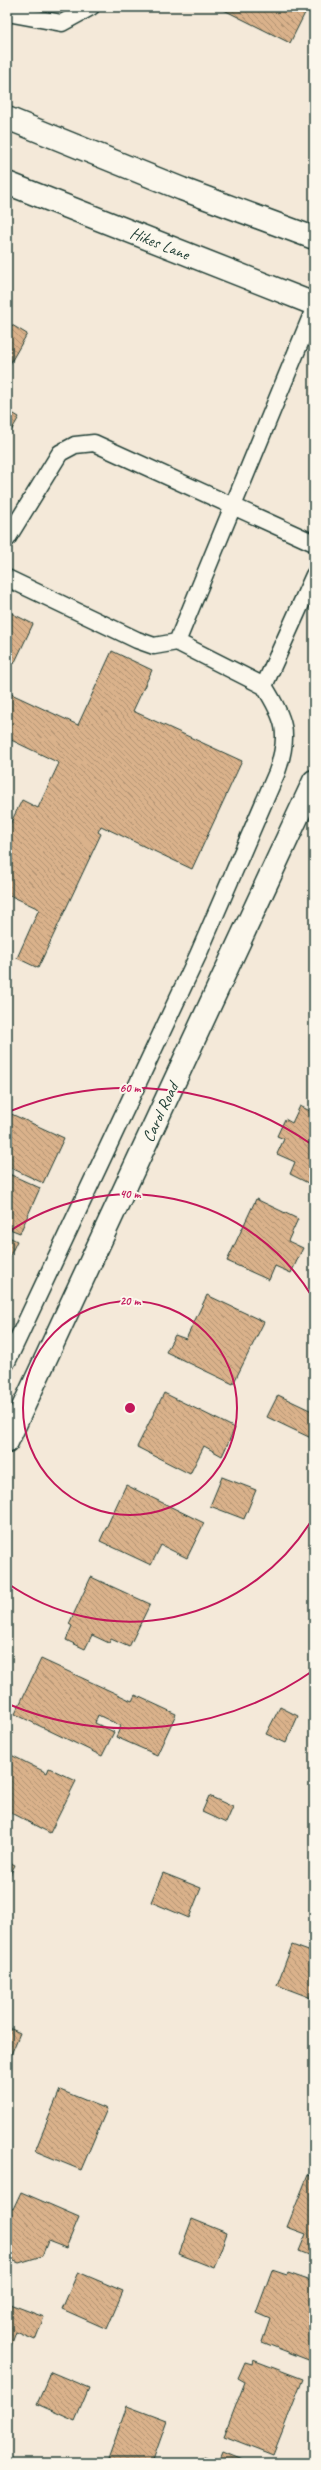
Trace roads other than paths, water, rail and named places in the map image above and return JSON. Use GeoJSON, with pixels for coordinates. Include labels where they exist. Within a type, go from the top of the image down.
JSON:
{"type":"FeatureCollection","features":[{"type":"Feature","properties":{"kind":"street"},"geometry":{"type":"LineString","coordinates":[[7,118],[182,189],[314,238]]}},
{"type":"Feature","properties":{"kind":"street","name":"Hikes Lane"},"geometry":{"type":"LineString","coordinates":[[7,183],[314,304]]}},
{"type":"Feature","properties":{"kind":"street","name":"Carol Road"},"geometry":{"type":"LineString","coordinates":[[7,1442],[314,781]]}},
{"type":"Feature","properties":{"kind":"lane"},"geometry":{"type":"LineString","coordinates":[[7,13],[62,23],[91,7]]}},
{"type":"Feature","properties":{"kind":"lane"},"geometry":{"type":"LineString","coordinates":[[177,642],[235,505],[314,309]]}},
{"type":"Feature","properties":{"kind":"lane"},"geometry":{"type":"LineString","coordinates":[[7,539],[60,453],[75,445],[94,443],[235,505],[314,543]]}},
{"type":"Feature","properties":{"kind":"lane"},"geometry":{"type":"LineString","coordinates":[[264,686],[314,575]]}},
{"type":"Feature","properties":{"kind":"lane"},"geometry":{"type":"LineString","coordinates":[[7,578],[137,640],[154,646],[177,642],[264,686],[282,719],[285,749],[198,955],[7,1362]]}}]}
